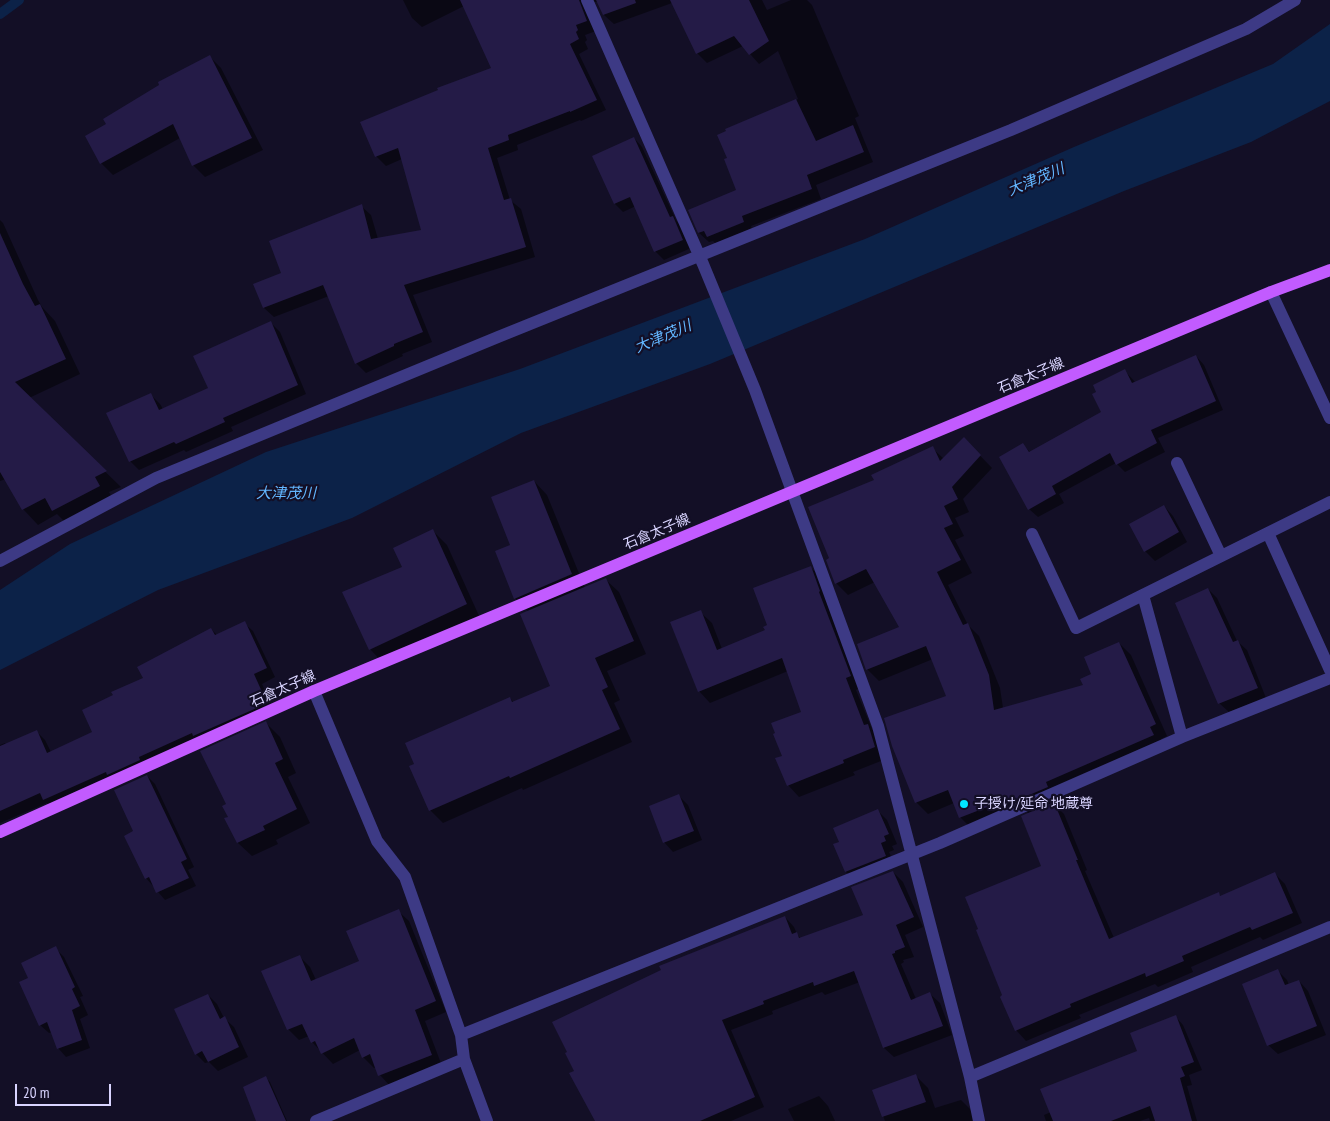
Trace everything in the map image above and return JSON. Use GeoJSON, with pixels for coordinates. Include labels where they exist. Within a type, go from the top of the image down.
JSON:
{"type":"FeatureCollection","features":[{"type":"Feature","properties":{"kind":"main road","name":"石倉太子線"},"geometry":{"type":"LineString","coordinates":[[0,832],[314,691],[1271,292],[1330,270]]}},
{"type":"Feature","properties":{"kind":"street"},"geometry":{"type":"LineString","coordinates":[[587,0],[701,260],[751,381],[878,726],[970,1077],[979,1121]]}},
{"type":"Feature","properties":{"kind":"street"},"geometry":{"type":"LineString","coordinates":[[0,561],[156,478],[701,260],[1246,29],[1295,0]]}},
{"type":"Feature","properties":{"kind":"street"},"geometry":{"type":"LineString","coordinates":[[1271,292],[1330,418]]}},
{"type":"Feature","properties":{"kind":"street"},"geometry":{"type":"LineString","coordinates":[[1177,463],[1221,556]]}},
{"type":"Feature","properties":{"kind":"street"},"geometry":{"type":"LineString","coordinates":[[1032,534],[1076,628],[1330,502]]}},
{"type":"Feature","properties":{"kind":"street"},"geometry":{"type":"LineString","coordinates":[[1268,532],[1330,670]]}},
{"type":"Feature","properties":{"kind":"street"},"geometry":{"type":"LineString","coordinates":[[1144,595],[1182,737]]}},
{"type":"Feature","properties":{"kind":"street"},"geometry":{"type":"LineString","coordinates":[[461,1035],[912,854],[1182,737],[1330,678]]}},
{"type":"Feature","properties":{"kind":"street"},"geometry":{"type":"LineString","coordinates":[[314,691],[377,841],[405,877],[461,1035],[464,1059],[487,1121]]}},
{"type":"Feature","properties":{"kind":"street"},"geometry":{"type":"LineString","coordinates":[[970,1077],[1330,927]]}},
{"type":"Feature","properties":{"kind":"street"},"geometry":{"type":"LineString","coordinates":[[316,1121],[464,1059]]}},
{"type":"Feature","properties":{"kind":"water","name":"大津茂川"},"geometry":{"type":"Polygon","coordinates":[[[1330,24],[1330,101],[1251,142],[1124,191],[710,364],[521,433],[352,518],[158,590],[0,670],[0,590],[70,544],[266,452],[520,369],[865,239],[1074,147],[1273,64],[1330,24]]]}},
{"type":"Feature","properties":{"kind":"building"},"geometry":{"type":"Polygon","coordinates":[[[460,0],[579,0],[587,21],[576,25],[579,39],[570,44],[597,100],[508,135],[509,140],[488,148],[504,200],[511,198],[526,247],[404,285],[423,332],[355,364],[323,285],[263,308],[253,284],[281,273],[269,241],[362,204],[371,239],[421,230],[398,148],[375,157],[360,122],[438,90],[437,88],[491,68],[460,0]]]}},
{"type":"Feature","properties":{"kind":"building"},"geometry":{"type":"Polygon","coordinates":[[[596,0],[635,0],[636,3],[603,15],[596,0]]]}},
{"type":"Feature","properties":{"kind":"building"},"geometry":{"type":"Polygon","coordinates":[[[670,0],[749,0],[769,41],[749,55],[734,36],[696,54],[670,0]]]}},
{"type":"Feature","properties":{"kind":"building"},"geometry":{"type":"Polygon","coordinates":[[[210,55],[252,138],[192,166],[173,124],[100,164],[85,136],[106,124],[103,119],[159,85],[158,82],[210,55]]]}},
{"type":"Feature","properties":{"kind":"building"},"geometry":{"type":"Polygon","coordinates":[[[796,99],[816,141],[853,125],[864,152],[807,175],[812,189],[742,216],[744,222],[707,237],[704,231],[698,233],[688,210],[736,190],[724,159],[727,158],[717,135],[726,131],[725,129],[796,99]]]}},
{"type":"Feature","properties":{"kind":"building"},"geometry":{"type":"Polygon","coordinates":[[[634,137],[670,217],[673,216],[683,240],[654,252],[630,197],[614,204],[592,156],[634,137]]]}},
{"type":"Feature","properties":{"kind":"building"},"geometry":{"type":"Polygon","coordinates":[[[0,233],[23,284],[35,306],[40,304],[66,359],[15,382],[107,471],[95,477],[100,486],[52,511],[45,498],[22,510],[0,472],[0,233]]]}},
{"type":"Feature","properties":{"kind":"building"},"geometry":{"type":"Polygon","coordinates":[[[271,321],[298,385],[223,418],[225,422],[129,462],[106,413],[151,393],[159,410],[208,388],[193,356],[271,321]]]}},
{"type":"Feature","properties":{"kind":"building"},"geometry":{"type":"Polygon","coordinates":[[[1196,355],[1216,401],[1151,430],[1157,443],[1116,465],[1110,453],[1052,486],[1056,494],[1028,510],[999,457],[1023,443],[1029,452],[1101,412],[1092,394],[1096,392],[1093,385],[1125,369],[1132,383],[1196,355]]]}},
{"type":"Feature","properties":{"kind":"building"},"geometry":{"type":"Polygon","coordinates":[[[964,437],[981,455],[952,487],[958,499],[944,506],[953,524],[944,528],[961,560],[937,572],[963,625],[968,623],[989,675],[994,710],[1083,685],[1080,679],[1091,674],[1084,657],[1119,642],[1156,724],[1150,727],[1154,735],[1046,782],[1048,787],[1015,801],[1013,797],[959,818],[948,790],[915,803],[892,746],[884,718],[946,696],[926,646],[866,670],[857,644],[899,627],[866,569],[835,584],[826,560],[829,558],[808,507],[874,480],[871,475],[933,446],[940,461],[964,437]]]}},
{"type":"Feature","properties":{"kind":"building"},"geometry":{"type":"Polygon","coordinates":[[[534,480],[572,574],[514,599],[495,551],[510,545],[491,497],[534,480]]]}},
{"type":"Feature","properties":{"kind":"building"},"geometry":{"type":"Polygon","coordinates":[[[1164,505],[1179,532],[1144,552],[1129,524],[1164,505]]]}},
{"type":"Feature","properties":{"kind":"building"},"geometry":{"type":"Polygon","coordinates":[[[433,529],[467,604],[369,650],[342,592],[402,567],[393,548],[433,529]]]}},
{"type":"Feature","properties":{"kind":"building"},"geometry":{"type":"Polygon","coordinates":[[[811,566],[851,676],[846,678],[864,725],[868,724],[875,747],[843,760],[844,763],[787,786],[775,758],[782,756],[773,734],[775,733],[771,723],[801,712],[782,658],[698,692],[670,622],[701,610],[717,650],[765,630],[763,627],[767,625],[753,588],[811,566]]]}},
{"type":"Feature","properties":{"kind":"building"},"geometry":{"type":"Polygon","coordinates":[[[606,578],[634,641],[595,658],[608,687],[602,690],[620,729],[510,778],[509,776],[429,811],[409,766],[414,764],[405,743],[510,697],[512,702],[550,686],[520,614],[606,578]]]}},
{"type":"Feature","properties":{"kind":"building"},"geometry":{"type":"Polygon","coordinates":[[[1208,588],[1233,642],[1238,640],[1258,688],[1218,704],[1175,603],[1208,588]]]}},
{"type":"Feature","properties":{"kind":"building"},"geometry":{"type":"Polygon","coordinates":[[[245,621],[267,668],[254,674],[263,694],[255,698],[259,707],[193,736],[192,733],[139,757],[140,760],[107,775],[106,772],[43,800],[40,793],[0,811],[0,746],[37,730],[47,753],[92,732],[82,710],[113,695],[111,692],[143,678],[137,667],[211,628],[215,635],[245,621]]]}},
{"type":"Feature","properties":{"kind":"building"},"geometry":{"type":"Polygon","coordinates":[[[266,721],[283,759],[275,763],[297,809],[263,826],[265,830],[237,843],[224,818],[228,817],[222,806],[226,804],[200,751],[266,721]]]}},
{"type":"Feature","properties":{"kind":"building"},"geometry":{"type":"Polygon","coordinates":[[[147,775],[187,859],[181,862],[189,878],[156,893],[149,877],[145,879],[124,836],[133,831],[114,790],[147,775]]]}},
{"type":"Feature","properties":{"kind":"building"},"geometry":{"type":"Polygon","coordinates":[[[679,794],[694,831],[663,843],[649,806],[679,794]]]}},
{"type":"Feature","properties":{"kind":"building"},"geometry":{"type":"Polygon","coordinates":[[[1054,802],[1109,939],[1219,892],[1220,896],[1275,872],[1293,913],[1252,930],[1250,927],[1182,956],[1184,961],[1146,977],[1145,973],[1070,1004],[1071,1007],[1015,1031],[1000,997],[1002,995],[965,897],[1041,866],[1021,816],[1054,802]]]}},
{"type":"Feature","properties":{"kind":"building"},"geometry":{"type":"Polygon","coordinates":[[[878,809],[889,834],[884,836],[886,841],[881,843],[886,856],[845,872],[833,844],[839,842],[833,828],[878,809]]]}},
{"type":"Feature","properties":{"kind":"building"},"geometry":{"type":"Polygon","coordinates":[[[893,871],[914,917],[896,925],[905,947],[892,954],[911,1000],[930,992],[943,1026],[883,1048],[854,971],[814,986],[813,982],[763,1001],[764,1004],[722,1020],[755,1097],[700,1121],[595,1121],[569,1073],[574,1071],[552,1022],[661,970],[659,966],[785,916],[792,934],[797,932],[799,938],[863,915],[851,887],[893,871]]]}},
{"type":"Feature","properties":{"kind":"building"},"geometry":{"type":"Polygon","coordinates":[[[399,909],[436,1001],[415,1010],[432,1055],[378,1076],[370,1054],[362,1058],[354,1038],[321,1054],[315,1041],[311,1043],[302,1024],[287,1030],[261,971],[300,955],[311,981],[359,961],[346,931],[399,909]]]}},
{"type":"Feature","properties":{"kind":"building"},"geometry":{"type":"Polygon","coordinates":[[[56,946],[75,987],[72,989],[80,1006],[72,1010],[82,1040],[57,1049],[47,1022],[39,1026],[19,982],[28,978],[21,963],[56,946]]]}},
{"type":"Feature","properties":{"kind":"building"},"geometry":{"type":"Polygon","coordinates":[[[1278,969],[1285,985],[1299,980],[1317,1026],[1267,1046],[1242,984],[1278,969]]]}},
{"type":"Feature","properties":{"kind":"building"},"geometry":{"type":"Polygon","coordinates":[[[208,994],[220,1019],[225,1016],[239,1047],[208,1062],[202,1051],[195,1055],[174,1009],[208,994]]]}},
{"type":"Feature","properties":{"kind":"building"},"geometry":{"type":"Polygon","coordinates":[[[1176,1015],[1194,1062],[1181,1067],[1185,1076],[1180,1078],[1192,1121],[1155,1121],[1150,1106],[1111,1121],[1053,1121],[1040,1089],[1137,1051],[1130,1033],[1176,1015]]]}},
{"type":"Feature","properties":{"kind":"building"},"geometry":{"type":"Polygon","coordinates":[[[916,1074],[926,1102],[882,1117],[872,1090],[916,1074]]]}},
{"type":"Feature","properties":{"kind":"building"},"geometry":{"type":"Polygon","coordinates":[[[266,1076],[286,1121],[256,1121],[243,1087],[266,1076]]]}},
{"type":"Feature","properties":{"kind":"waterway"},"geometry":{"type":"LineString","coordinates":[[0,14],[19,0]]}},
{"type":"Feature","properties":{"kind":"place","name":"子授け/延命 地蔵尊"},"geometry":{"type":"Point","coordinates":[964,804]}}]}
